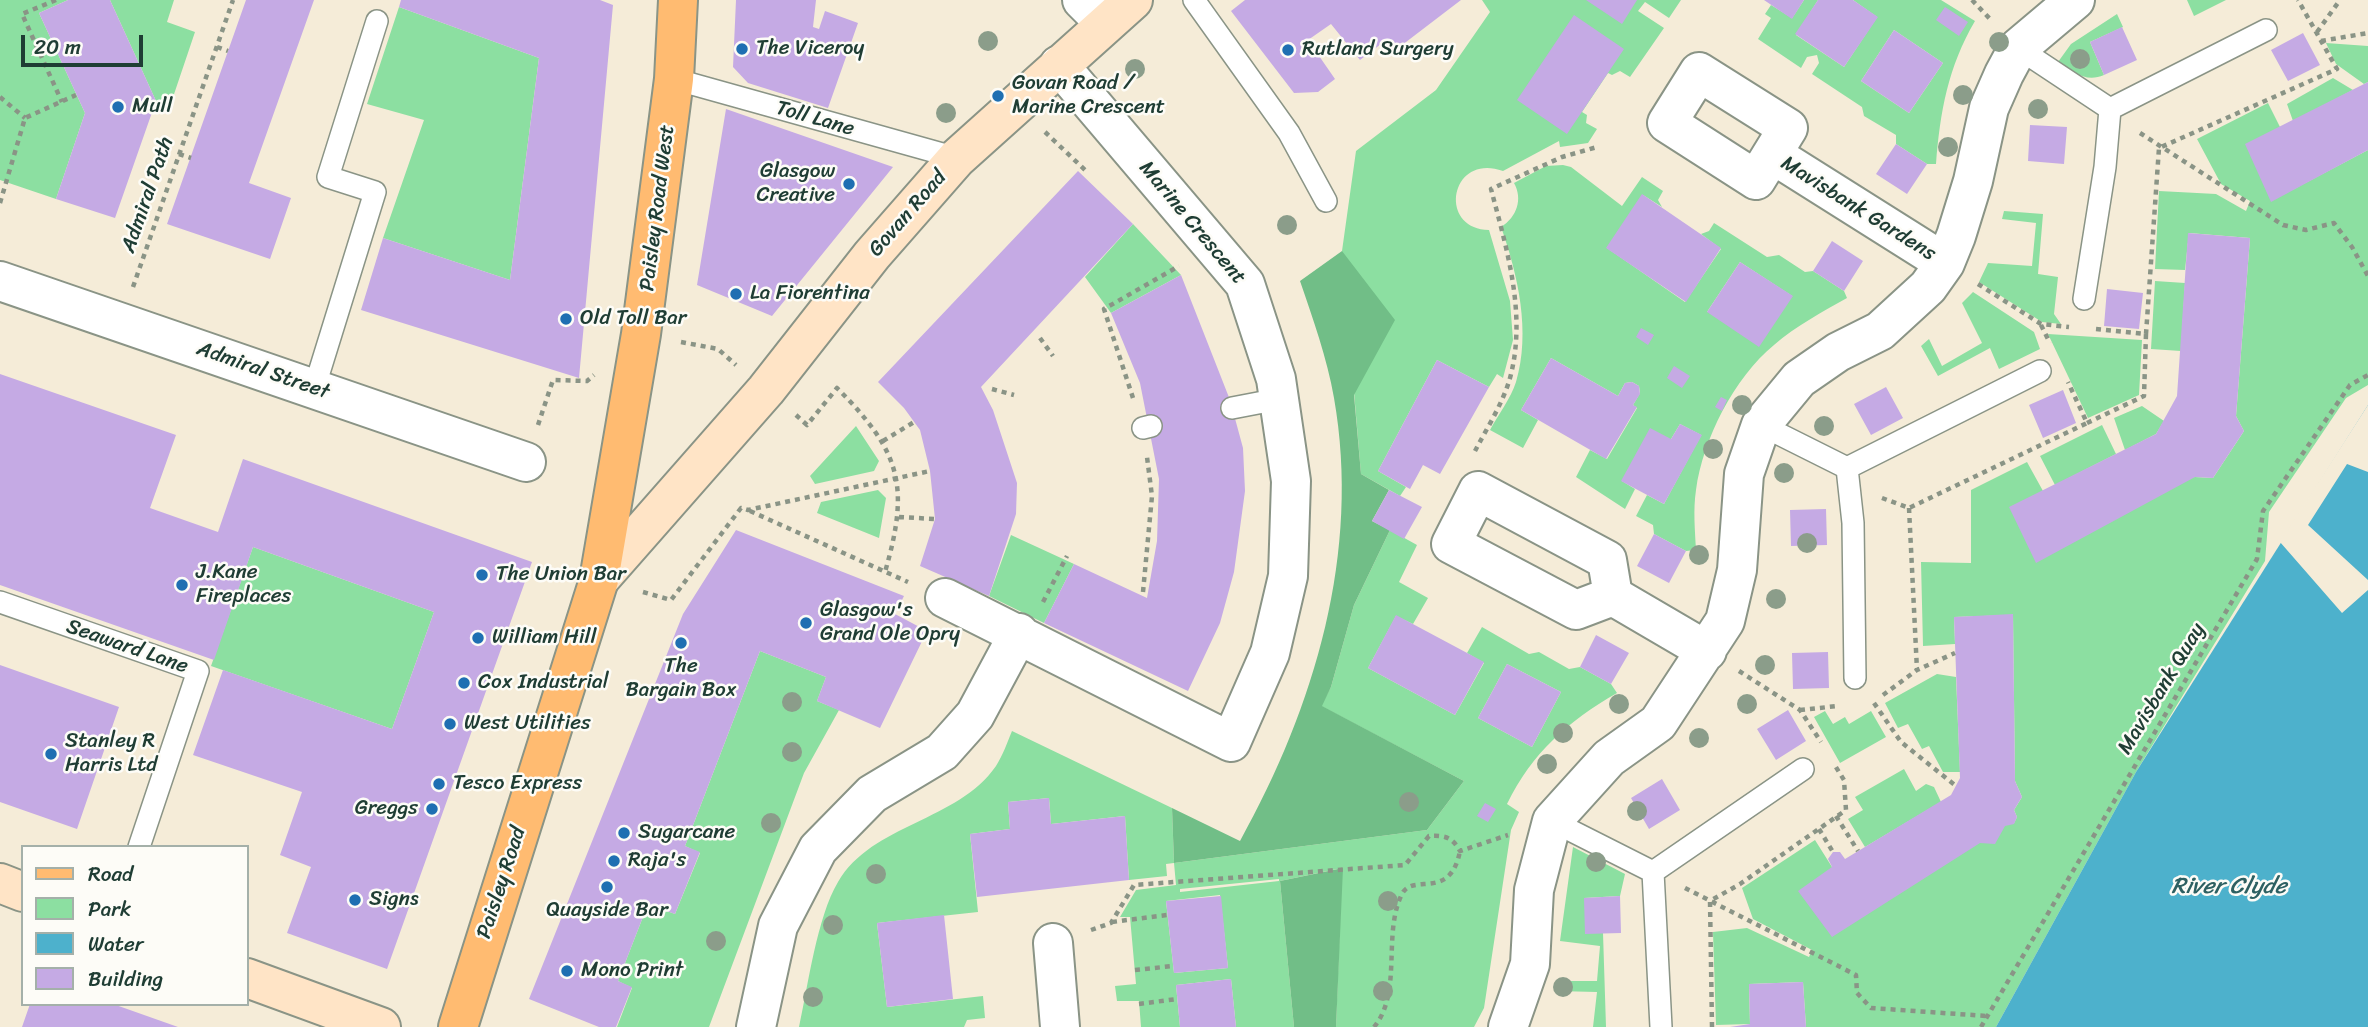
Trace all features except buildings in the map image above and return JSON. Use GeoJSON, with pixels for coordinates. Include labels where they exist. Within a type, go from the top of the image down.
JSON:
{"type":"FeatureCollection","features":[{"type":"Feature","properties":{"kind":"main road","name":"Paisley Road West"},"geometry":{"type":"LineString","coordinates":[[599,580],[641,334],[674,79],[678,0]]}},
{"type":"Feature","properties":{"kind":"main road","name":"Paisley Road"},"geometry":{"type":"LineString","coordinates":[[458,1027],[599,580]]}},
{"type":"Feature","properties":{"kind":"street","name":"Mavisbank Gardens"},"geometry":{"type":"LineString","coordinates":[[1508,1027],[1530,964],[1534,890],[1552,821],[1609,758],[1658,723],[1725,621],[1733,596],[1744,474],[1760,425],[1799,379],[1838,352],[1880,331],[1928,287],[1945,263],[1973,181],[1989,108],[2018,48],[2075,0]]}},
{"type":"Feature","properties":{"kind":"street","name":"Govan Road"},"geometry":{"type":"LineString","coordinates":[[599,580],[766,390],[872,255],[957,158],[1059,65],[1107,8]]}},
{"type":"Feature","properties":{"kind":"street","name":"Marine Crescent"},"geometry":{"type":"LineString","coordinates":[[945,598],[1023,634],[1231,742],[1270,653],[1288,576],[1291,481],[1279,398],[1276,379],[1245,284],[1059,65]]}},
{"type":"Feature","properties":{"kind":"street","name":"Mavisbank Gardens"},"geometry":{"type":"LineString","coordinates":[[1772,155],[1945,263]]}},
{"type":"Feature","properties":{"kind":"street","name":"Admiral Street"},"geometry":{"type":"LineString","coordinates":[[0,281],[526,462]]}},
{"type":"Feature","properties":{"kind":"street"},"geometry":{"type":"LineString","coordinates":[[1478,491],[1607,560],[1613,596],[1576,610],[1451,544],[1478,491]]}},
{"type":"Feature","properties":{"kind":"street"},"geometry":{"type":"LineString","coordinates":[[1613,596],[1707,651]]}},
{"type":"Feature","properties":{"kind":"street"},"geometry":{"type":"LineString","coordinates":[[756,1027],[778,926],[818,849],[872,794],[942,752],[975,715],[1023,634]]}},
{"type":"Feature","properties":{"kind":"street"},"geometry":{"type":"LineString","coordinates":[[0,883],[21,891]]}},
{"type":"Feature","properties":{"kind":"street"},"geometry":{"type":"LineString","coordinates":[[1054,943],[1060,1027]]}},
{"type":"Feature","properties":{"kind":"street"},"geometry":{"type":"LineString","coordinates":[[248,978],[381,1027]]}},
{"type":"Feature","properties":{"kind":"lane"},"geometry":{"type":"LineString","coordinates":[[1194,0],[1289,132],[1326,201]]}},
{"type":"Feature","properties":{"kind":"lane"},"geometry":{"type":"LineString","coordinates":[[314,389],[375,192],[328,177],[377,21]]}},
{"type":"Feature","properties":{"kind":"lane"},"geometry":{"type":"LineString","coordinates":[[2110,110],[2266,30]]}},
{"type":"Feature","properties":{"kind":"lane"},"geometry":{"type":"LineString","coordinates":[[2018,48],[2110,110]]}},
{"type":"Feature","properties":{"kind":"lane","name":"Toll Lane"},"geometry":{"type":"LineString","coordinates":[[674,79],[957,158]]}},
{"type":"Feature","properties":{"kind":"lane"},"geometry":{"type":"LineString","coordinates":[[2084,299],[2105,167],[2110,110]]}},
{"type":"Feature","properties":{"kind":"lane"},"geometry":{"type":"LineString","coordinates":[[1848,476],[2040,371]]}},
{"type":"Feature","properties":{"kind":"lane"},"geometry":{"type":"LineString","coordinates":[[1232,408],[1279,398]]}},
{"type":"Feature","properties":{"kind":"lane"},"geometry":{"type":"LineString","coordinates":[[1760,425],[1848,476]]}},
{"type":"Feature","properties":{"kind":"lane"},"geometry":{"type":"LineString","coordinates":[[1848,476],[1853,523],[1855,678]]}},
{"type":"Feature","properties":{"kind":"lane","name":"Seaward Lane"},"geometry":{"type":"LineString","coordinates":[[0,602],[198,671],[140,845]]}},
{"type":"Feature","properties":{"kind":"lane"},"geometry":{"type":"LineString","coordinates":[[1653,872],[1803,769]]}},
{"type":"Feature","properties":{"kind":"lane"},"geometry":{"type":"LineString","coordinates":[[1552,821],[1653,872]]}},
{"type":"Feature","properties":{"kind":"lane"},"geometry":{"type":"LineString","coordinates":[[1653,872],[1661,1027]]}},
{"type":"Feature","properties":{"kind":"path"},"geometry":{"type":"LineString","coordinates":[[56,0],[22,14],[62,102]]}},
{"type":"Feature","properties":{"kind":"path","name":"Admiral Path"},"geometry":{"type":"LineString","coordinates":[[120,322],[233,0]]}},
{"type":"Feature","properties":{"kind":"path"},"geometry":{"type":"LineString","coordinates":[[2159,148],[2337,69],[2298,0]]}},
{"type":"Feature","properties":{"kind":"path"},"geometry":{"type":"LineString","coordinates":[[2317,32],[2340,0]]}},
{"type":"Feature","properties":{"kind":"path"},"geometry":{"type":"LineString","coordinates":[[2321,41],[2368,33]]}},
{"type":"Feature","properties":{"kind":"path"},"geometry":{"type":"LineString","coordinates":[[217,47],[228,51]]}},
{"type":"Feature","properties":{"kind":"path"},"geometry":{"type":"LineString","coordinates":[[25,118],[76,95]]}},
{"type":"Feature","properties":{"kind":"path"},"geometry":{"type":"LineString","coordinates":[[0,97],[25,118]]}},
{"type":"Feature","properties":{"kind":"path"},"geometry":{"type":"LineString","coordinates":[[1016,104],[1085,170]]}},
{"type":"Feature","properties":{"kind":"path"},"geometry":{"type":"LineString","coordinates":[[2110,110],[2159,148],[2283,225],[2306,230],[2334,223],[2352,247],[2368,276]]}},
{"type":"Feature","properties":{"kind":"path"},"geometry":{"type":"LineString","coordinates":[[0,203],[25,118]]}},
{"type":"Feature","properties":{"kind":"path"},"geometry":{"type":"LineString","coordinates":[[1478,491],[1465,470],[1509,381],[1518,341],[1512,270],[1491,189],[1562,157],[1597,147]]}},
{"type":"Feature","properties":{"kind":"path"},"geometry":{"type":"LineString","coordinates":[[179,153],[191,158]]}},
{"type":"Feature","properties":{"kind":"path"},"geometry":{"type":"LineString","coordinates":[[2041,324],[2052,347]]}},
{"type":"Feature","properties":{"kind":"path"},"geometry":{"type":"LineString","coordinates":[[1909,508],[2144,396],[2146,334]]}},
{"type":"Feature","properties":{"kind":"path"},"geometry":{"type":"LineString","coordinates":[[1040,338],[1053,356]]}},
{"type":"Feature","properties":{"kind":"path"},"geometry":{"type":"LineString","coordinates":[[2063,370],[2087,423]]}},
{"type":"Feature","properties":{"kind":"path"},"geometry":{"type":"LineString","coordinates":[[526,462],[553,380],[587,381],[596,373]]}},
{"type":"Feature","properties":{"kind":"path","name":"Mavisbank Quay"},"geometry":{"type":"LineString","coordinates":[[1981,1027],[2257,559],[2263,511],[2350,385],[2368,375]]}},
{"type":"Feature","properties":{"kind":"path"},"geometry":{"type":"LineString","coordinates":[[992,389],[1014,395]]}},
{"type":"Feature","properties":{"kind":"path"},"geometry":{"type":"LineString","coordinates":[[883,441],[914,422]]}},
{"type":"Feature","properties":{"kind":"path"},"geometry":{"type":"LineString","coordinates":[[599,580],[671,600],[741,508],[886,572],[899,517],[897,478],[890,454]]}},
{"type":"Feature","properties":{"kind":"path"},"geometry":{"type":"LineString","coordinates":[[748,510],[930,471]]}},
{"type":"Feature","properties":{"kind":"path"},"geometry":{"type":"LineString","coordinates":[[1848,476],[1909,508]]}},
{"type":"Feature","properties":{"kind":"path"},"geometry":{"type":"LineString","coordinates":[[1909,508],[1917,670]]}},
{"type":"Feature","properties":{"kind":"path"},"geometry":{"type":"LineString","coordinates":[[899,517],[935,519]]}},
{"type":"Feature","properties":{"kind":"path"},"geometry":{"type":"LineString","coordinates":[[1023,634],[1067,556]]}},
{"type":"Feature","properties":{"kind":"path"},"geometry":{"type":"LineString","coordinates":[[1855,678],[1901,741],[1956,786]]}},
{"type":"Feature","properties":{"kind":"path"},"geometry":{"type":"LineString","coordinates":[[1836,816],[1858,851]]}},
{"type":"Feature","properties":{"kind":"path"},"geometry":{"type":"LineString","coordinates":[[1460,851],[1552,821]]}},
{"type":"Feature","properties":{"kind":"path"},"geometry":{"type":"LineString","coordinates":[[1819,829],[1833,852]]}},
{"type":"Feature","properties":{"kind":"path"},"geometry":{"type":"LineString","coordinates":[[1111,923],[1134,885],[1405,865],[1429,836],[1444,835],[1455,841],[1460,851],[1457,867],[1445,880],[1410,886],[1402,894],[1394,927],[1388,985],[1381,1018],[1374,1027]]}},
{"type":"Feature","properties":{"kind":"path"},"geometry":{"type":"LineString","coordinates":[[1653,872],[1856,975],[1857,993],[1871,1008],[1987,1016]]}},
{"type":"Feature","properties":{"kind":"path"},"geometry":{"type":"LineString","coordinates":[[1054,943],[1111,923],[1167,915]]}},
{"type":"Feature","properties":{"kind":"path"},"geometry":{"type":"LineString","coordinates":[[1135,970],[1173,966]]}},
{"type":"Feature","properties":{"kind":"path"},"geometry":{"type":"LineString","coordinates":[[1139,1004],[1177,999]]}},
{"type":"Feature","properties":{"kind":"green space"},"geometry":{"type":"Polygon","coordinates":[[[0,0],[68,0],[39,13],[85,113],[56,199],[0,180],[0,0]]]}},
{"type":"Feature","properties":{"kind":"green space"},"geometry":{"type":"Polygon","coordinates":[[[110,0],[174,0],[167,22],[195,32],[170,106],[156,101],[110,0]]]}},
{"type":"Feature","properties":{"kind":"green space"},"geometry":{"type":"Polygon","coordinates":[[[1482,0],[1681,0],[1669,18],[1645,2],[1638,11],[1664,28],[1630,77],[1620,71],[1612,75],[1608,73],[1582,112],[1587,115],[1586,123],[1597,129],[1588,143],[1560,147],[1559,141],[1503,171],[1485,168],[1471,172],[1462,181],[1457,193],[1457,206],[1462,218],[1472,226],[1489,230],[1510,301],[1513,340],[1503,378],[1497,374],[1489,387],[1437,360],[1378,471],[1406,487],[1400,496],[1361,474],[1342,251],[1356,151],[1436,90],[1490,12],[1482,0]]]}},
{"type":"Feature","properties":{"kind":"green space"},"geometry":{"type":"Polygon","coordinates":[[[1804,0],[1818,0],[1796,35],[1844,67],[1877,17],[1853,0],[1941,0],[1975,21],[1958,55],[1947,90],[1936,164],[1927,164],[1896,144],[1896,135],[1864,116],[1862,107],[1812,74],[1819,63],[1817,55],[1807,57],[1801,68],[1758,39],[1771,18],[1765,14],[1771,5],[1792,18],[1804,0]],[[1894,30],[1861,81],[1909,113],[1943,63],[1894,30]]]}},
{"type":"Feature","properties":{"kind":"green space"},"geometry":{"type":"Polygon","coordinates":[[[2187,0],[2226,0],[2194,16],[2187,0]]]}},
{"type":"Feature","properties":{"kind":"green space"},"geometry":{"type":"Polygon","coordinates":[[[399,7],[539,58],[510,280],[383,238],[424,120],[367,104],[399,7]]]}},
{"type":"Feature","properties":{"kind":"green space"},"geometry":{"type":"Polygon","coordinates":[[[2117,14],[2123,27],[2090,42],[2104,75],[2085,77],[2058,62],[2071,44],[2117,14]]]}},
{"type":"Feature","properties":{"kind":"green space"},"geometry":{"type":"Polygon","coordinates":[[[2326,43],[2368,46],[2368,82],[2364,84],[2336,64],[2326,43]]]}},
{"type":"Feature","properties":{"kind":"green space"},"geometry":{"type":"Polygon","coordinates":[[[2333,78],[2353,90],[2293,121],[2287,104],[2333,78]]]}},
{"type":"Feature","properties":{"kind":"green space"},"geometry":{"type":"Polygon","coordinates":[[[2268,103],[2280,127],[2271,201],[2368,150],[2368,385],[2346,398],[2269,512],[2265,561],[2136,772],[1996,1027],[1806,1027],[1803,982],[1749,984],[1750,1024],[1716,1025],[1713,932],[1747,928],[1809,957],[1812,950],[1753,919],[1742,888],[1815,840],[1832,867],[2014,823],[2017,817],[2014,810],[2022,797],[2015,781],[2013,615],[1954,617],[1955,644],[1923,646],[1921,562],[1971,563],[1971,490],[2027,462],[2043,491],[2195,477],[2213,478],[2244,431],[2236,416],[2250,238],[2189,233],[2185,270],[2155,269],[2159,191],[2216,194],[2246,211],[2250,201],[2221,184],[2197,139],[2268,103]]]}},
{"type":"Feature","properties":{"kind":"green space"},"geometry":{"type":"Polygon","coordinates":[[[1546,166],[1571,167],[1622,206],[1642,177],[1663,191],[1658,200],[1662,207],[1643,195],[1607,248],[1685,302],[1721,249],[1701,234],[1709,231],[1714,223],[1767,257],[1779,255],[1805,272],[1813,271],[1844,291],[1847,298],[1800,325],[1774,345],[1746,374],[1734,392],[1713,430],[1700,470],[1694,520],[1696,550],[1686,551],[1654,534],[1653,525],[1636,516],[1647,495],[1664,504],[1701,435],[1680,424],[1671,439],[1622,481],[1635,489],[1625,509],[1576,477],[1590,450],[1607,459],[1637,408],[1633,405],[1640,393],[1639,386],[1632,382],[1625,383],[1618,396],[1551,358],[1521,410],[1538,420],[1523,448],[1490,430],[1514,388],[1522,343],[1517,284],[1501,227],[1515,213],[1517,207],[1518,195],[1514,183],[1546,166]],[[1740,262],[1707,312],[1792,296],[1740,262]]]}},
{"type":"Feature","properties":{"kind":"green space"},"geometry":{"type":"Polygon","coordinates":[[[2004,211],[2043,214],[2038,274],[2058,277],[2054,314],[2061,324],[2042,322],[1979,282],[1988,263],[2032,266],[2036,223],[2002,219],[2004,211]]]}},
{"type":"Feature","properties":{"kind":"green space"},"geometry":{"type":"Polygon","coordinates":[[[1133,224],[1181,275],[1111,313],[1085,277],[1133,224]]]}},
{"type":"Feature","properties":{"kind":"green space"},"geometry":{"type":"Polygon","coordinates":[[[1342,251],[1395,320],[1354,395],[1361,474],[1389,490],[1372,521],[1390,530],[1354,605],[1331,687],[1322,706],[1464,781],[1427,830],[1174,863],[1172,808],[1240,841],[1267,790],[1310,682],[1325,627],[1336,570],[1341,513],[1341,456],[1331,383],[1300,281],[1342,251]]]}},
{"type":"Feature","properties":{"kind":"green space"},"geometry":{"type":"Polygon","coordinates":[[[2155,281],[2185,283],[2181,351],[2151,349],[2155,281]]]}},
{"type":"Feature","properties":{"kind":"green space"},"geometry":{"type":"Polygon","coordinates":[[[1973,292],[2034,332],[2040,349],[1999,369],[1990,348],[1938,376],[1921,346],[1929,339],[1942,366],[1982,343],[1962,303],[1973,292]]]}},
{"type":"Feature","properties":{"kind":"green space"},"geometry":{"type":"Polygon","coordinates":[[[2048,334],[2142,340],[2139,395],[2088,418],[2048,334]]]}},
{"type":"Feature","properties":{"kind":"green space"},"geometry":{"type":"Polygon","coordinates":[[[2142,406],[2164,421],[2156,434],[2125,450],[2114,418],[2142,406]]]}},
{"type":"Feature","properties":{"kind":"green space"},"geometry":{"type":"Polygon","coordinates":[[[2102,425],[2116,454],[2055,485],[2040,456],[2102,425]]]}},
{"type":"Feature","properties":{"kind":"green space"},"geometry":{"type":"Polygon","coordinates":[[[856,426],[879,461],[874,471],[815,484],[810,476],[856,426]]]}},
{"type":"Feature","properties":{"kind":"green space"},"geometry":{"type":"Polygon","coordinates":[[[878,490],[886,498],[879,538],[817,513],[821,502],[878,490]]]}},
{"type":"Feature","properties":{"kind":"green space"},"geometry":{"type":"Polygon","coordinates":[[[1390,530],[1417,545],[1399,582],[1428,598],[1413,624],[1396,616],[1368,668],[1455,715],[1484,663],[1467,653],[1482,627],[1529,654],[1539,652],[1569,669],[1580,667],[1611,684],[1617,693],[1583,715],[1553,740],[1528,769],[1507,804],[1519,812],[1511,830],[1484,1008],[1474,1027],[1336,1027],[1342,868],[1280,881],[1294,1027],[1236,1027],[1231,979],[1176,985],[1180,1027],[1141,1027],[1139,1001],[1117,1001],[1115,986],[1136,984],[1130,917],[1120,917],[1136,890],[1176,885],[1174,863],[1427,830],[1464,781],[1321,706],[1331,687],[1354,605],[1390,530]],[[1507,664],[1478,718],[1532,747],[1561,692],[1507,664]],[[1279,879],[1180,889],[1180,892],[1279,879]],[[1220,895],[1166,901],[1174,973],[1228,968],[1220,895]]]}},
{"type":"Feature","properties":{"kind":"green space"},"geometry":{"type":"Polygon","coordinates":[[[1011,535],[1074,564],[1044,623],[989,596],[1011,535]]]}},
{"type":"Feature","properties":{"kind":"green space"},"geometry":{"type":"Polygon","coordinates":[[[253,547],[434,612],[392,729],[211,666],[253,547]]]}},
{"type":"Feature","properties":{"kind":"green space"},"geometry":{"type":"Polygon","coordinates":[[[760,651],[826,677],[817,701],[839,710],[804,773],[709,1027],[617,1027],[632,988],[618,981],[648,904],[675,914],[700,853],[685,846],[760,651]]]}},
{"type":"Feature","properties":{"kind":"green space"},"geometry":{"type":"Polygon","coordinates":[[[1937,674],[1956,677],[1960,772],[1943,772],[1929,746],[1922,749],[1908,724],[1898,728],[1885,703],[1937,674]]]}},
{"type":"Feature","properties":{"kind":"green space"},"geometry":{"type":"Polygon","coordinates":[[[1825,711],[1833,724],[1845,717],[1849,724],[1871,711],[1886,737],[1840,763],[1814,717],[1825,711]]]}},
{"type":"Feature","properties":{"kind":"green space"},"geometry":{"type":"Polygon","coordinates":[[[1012,731],[1172,808],[1174,863],[1166,864],[1167,876],[1129,880],[1125,816],[1051,824],[1049,798],[1008,802],[1010,829],[970,834],[978,912],[877,923],[887,1007],[983,996],[985,1018],[967,1020],[964,1027],[799,1027],[819,932],[838,882],[853,862],[872,847],[938,812],[979,785],[996,766],[1012,731]]]}},
{"type":"Feature","properties":{"kind":"green space"},"geometry":{"type":"Polygon","coordinates":[[[1904,769],[1916,791],[1926,784],[1934,787],[1941,802],[1865,847],[1848,819],[1863,810],[1855,797],[1904,769]]]}},
{"type":"Feature","properties":{"kind":"green space"},"geometry":{"type":"Polygon","coordinates":[[[1573,847],[1625,874],[1620,896],[1584,898],[1603,933],[1606,1027],[1593,1027],[1597,992],[1556,991],[1558,981],[1597,981],[1600,946],[1560,941],[1573,847]]]}},
{"type":"Feature","properties":{"kind":"green space"},"geometry":{"type":"Polygon","coordinates":[[[1343,868],[1336,1027],[1294,1027],[1280,881],[1343,868]]]}},
{"type":"Feature","properties":{"kind":"water","name":"River Clyde"},"geometry":{"type":"Polygon","coordinates":[[[2368,405],[2368,1027],[1996,1027],[2136,772],[2368,405]]]}},
{"type":"Feature","properties":{"kind":"pier"},"geometry":{"type":"Polygon","coordinates":[[[2368,405],[2368,472],[2347,464],[2308,525],[2368,580],[2368,590],[2342,613],[2280,542],[2368,405]]]}},
{"type":"Feature","properties":{"kind":"place","name":"The Viceroy"},"geometry":{"type":"Point","coordinates":[742,49]}},
{"type":"Feature","properties":{"kind":"place","name":"Rutland Surgery"},"geometry":{"type":"Point","coordinates":[1288,50]}},
{"type":"Feature","properties":{"kind":"place","name":"Govan Road / Marine Crescent"},"geometry":{"type":"Point","coordinates":[998,96]}},
{"type":"Feature","properties":{"kind":"place","name":"Mull"},"geometry":{"type":"Point","coordinates":[118,107]}},
{"type":"Feature","properties":{"kind":"place","name":"Glasgow Creative"},"geometry":{"type":"Point","coordinates":[849,184]}},
{"type":"Feature","properties":{"kind":"place","name":"La Fiorentina"},"geometry":{"type":"Point","coordinates":[736,294]}},
{"type":"Feature","properties":{"kind":"place","name":"Old Toll Bar"},"geometry":{"type":"Point","coordinates":[566,319]}},
{"type":"Feature","properties":{"kind":"place","name":"The Union Bar"},"geometry":{"type":"Point","coordinates":[482,575]}},
{"type":"Feature","properties":{"kind":"place","name":"J.Kane Fireplaces"},"geometry":{"type":"Point","coordinates":[182,585]}},
{"type":"Feature","properties":{"kind":"place","name":"Glasgow's Grand Ole Opry"},"geometry":{"type":"Point","coordinates":[806,623]}},
{"type":"Feature","properties":{"kind":"place","name":"William Hill"},"geometry":{"type":"Point","coordinates":[478,638]}},
{"type":"Feature","properties":{"kind":"place","name":"The Bargain Box"},"geometry":{"type":"Point","coordinates":[681,643]}},
{"type":"Feature","properties":{"kind":"place","name":"Cox Industrial"},"geometry":{"type":"Point","coordinates":[464,683]}},
{"type":"Feature","properties":{"kind":"place","name":"West Utilities"},"geometry":{"type":"Point","coordinates":[450,724]}},
{"type":"Feature","properties":{"kind":"place","name":"Stanley R Harris Ltd"},"geometry":{"type":"Point","coordinates":[51,754]}},
{"type":"Feature","properties":{"kind":"place","name":"Tesco Express"},"geometry":{"type":"Point","coordinates":[439,784]}},
{"type":"Feature","properties":{"kind":"place","name":"Greggs"},"geometry":{"type":"Point","coordinates":[432,809]}},
{"type":"Feature","properties":{"kind":"place","name":"Sugarcane"},"geometry":{"type":"Point","coordinates":[624,833]}},
{"type":"Feature","properties":{"kind":"place","name":"Raja's"},"geometry":{"type":"Point","coordinates":[614,861]}},
{"type":"Feature","properties":{"kind":"place","name":"Quayside Bar"},"geometry":{"type":"Point","coordinates":[607,887]}},
{"type":"Feature","properties":{"kind":"place","name":"Signs"},"geometry":{"type":"Point","coordinates":[355,900]}},
{"type":"Feature","properties":{"kind":"place","name":"Mono Print"},"geometry":{"type":"Point","coordinates":[567,971]}}]}
